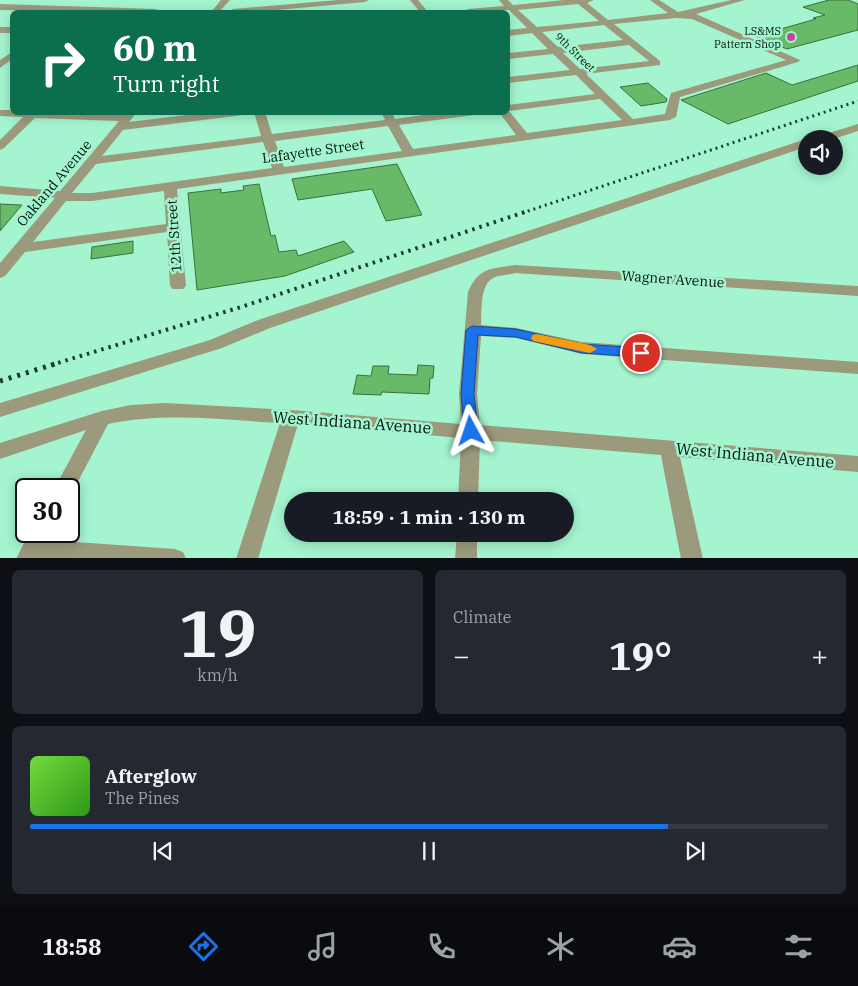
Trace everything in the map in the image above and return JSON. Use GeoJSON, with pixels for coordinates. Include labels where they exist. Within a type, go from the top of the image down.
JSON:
{"type":"FeatureCollection","features":[{"type":"Feature","properties":{"kind":"street"},"geometry":{"type":"LineString","coordinates":[[22,8],[55,0]]}},
{"type":"Feature","properties":{"kind":"street"},"geometry":{"type":"LineString","coordinates":[[71,10],[86,0]]}},
{"type":"Feature","properties":{"kind":"street"},"geometry":{"type":"LineString","coordinates":[[217,10],[226,0]]}},
{"type":"Feature","properties":{"kind":"street"},"geometry":{"type":"LineString","coordinates":[[275,10],[327,2],[365,0]]}},
{"type":"Feature","properties":{"kind":"street"},"geometry":{"type":"LineString","coordinates":[[414,0],[422,10]]}},
{"type":"Feature","properties":{"kind":"street","name":"9th Street"},"geometry":{"type":"LineString","coordinates":[[503,0],[630,122]]}},
{"type":"Feature","properties":{"kind":"street"},"geometry":{"type":"LineString","coordinates":[[490,10],[590,0]]}},
{"type":"Feature","properties":{"kind":"street"},"geometry":{"type":"LineString","coordinates":[[654,0],[676,14]]}},
{"type":"Feature","properties":{"kind":"street"},"geometry":{"type":"LineString","coordinates":[[510,33],[676,14],[741,0]]}},
{"type":"Feature","properties":{"kind":"street"},"geometry":{"type":"LineString","coordinates":[[510,80],[657,63],[578,1]]}},
{"type":"Feature","properties":{"kind":"street"},"geometry":{"type":"LineString","coordinates":[[144,10],[151,4]]}},
{"type":"Feature","properties":{"kind":"street"},"geometry":{"type":"LineString","coordinates":[[0,7],[53,10]]}},
{"type":"Feature","properties":{"kind":"street","name":"Lafayette Street"},"geometry":{"type":"LineString","coordinates":[[0,190],[85,198],[670,117],[675,95],[795,60],[694,16],[676,14]]}},
{"type":"Feature","properties":{"kind":"street"},"geometry":{"type":"LineString","coordinates":[[510,56],[631,42]]}},
{"type":"Feature","properties":{"kind":"street"},"geometry":{"type":"LineString","coordinates":[[0,65],[10,57]]}},
{"type":"Feature","properties":{"kind":"street"},"geometry":{"type":"LineString","coordinates":[[510,108],[603,96]]}},
{"type":"Feature","properties":{"kind":"street"},"geometry":{"type":"LineString","coordinates":[[0,146],[32,115]]}},
{"type":"Feature","properties":{"kind":"street"},"geometry":{"type":"LineString","coordinates":[[65,115],[126,119],[193,115]]}},
{"type":"Feature","properties":{"kind":"street"},"geometry":{"type":"LineString","coordinates":[[260,115],[278,170]]}},
{"type":"Feature","properties":{"kind":"street"},"geometry":{"type":"LineString","coordinates":[[91,161],[268,139],[388,118],[431,115]]}},
{"type":"Feature","properties":{"kind":"street"},"geometry":{"type":"LineString","coordinates":[[506,115],[524,137]]}},
{"type":"Feature","properties":{"kind":"street"},"geometry":{"type":"LineString","coordinates":[[388,118],[409,153]]}},
{"type":"Feature","properties":{"kind":"street","name":"Oakland Avenue"},"geometry":{"type":"LineString","coordinates":[[0,273],[126,119]]}},
{"type":"Feature","properties":{"kind":"street"},"geometry":{"type":"LineString","coordinates":[[843,132],[858,127]]}},
{"type":"Feature","properties":{"kind":"street"},"geometry":{"type":"LineString","coordinates":[[0,410],[216,344],[264,324],[798,146]]}},
{"type":"Feature","properties":{"kind":"street","name":"12th Street"},"geometry":{"type":"LineString","coordinates":[[170,186],[178,286]]}},
{"type":"Feature","properties":{"kind":"street"},"geometry":{"type":"LineString","coordinates":[[20,248],[173,227]]}},
{"type":"Feature","properties":{"kind":"street","name":"Wagner Avenue"},"geometry":{"type":"LineString","coordinates":[[472,330],[476,292],[480,282],[488,274],[515,269],[858,291]]}},
{"type":"Feature","properties":{"kind":"street"},"geometry":{"type":"LineString","coordinates":[[468,492],[471,431],[468,394],[472,330],[516,333],[582,348],[858,368]]}},
{"type":"Feature","properties":{"kind":"street","name":"West Indiana Avenue"},"geometry":{"type":"LineString","coordinates":[[0,451],[102,418],[131,412],[165,410],[291,417],[471,431],[858,464]]}},
{"type":"Feature","properties":{"kind":"street"},"geometry":{"type":"LineString","coordinates":[[247,558],[291,417]]}},
{"type":"Feature","properties":{"kind":"street"},"geometry":{"type":"LineString","coordinates":[[70,478],[102,418]]}},
{"type":"Feature","properties":{"kind":"street"},"geometry":{"type":"LineString","coordinates":[[669,448],[692,558]]}},
{"type":"Feature","properties":{"kind":"street"},"geometry":{"type":"LineString","coordinates":[[466,558],[467,542]]}},
{"type":"Feature","properties":{"kind":"street"},"geometry":{"type":"LineString","coordinates":[[33,546],[175,558]]}},
{"type":"Feature","properties":{"kind":"building"},"geometry":{"type":"Polygon","coordinates":[[[829,0],[848,0],[858,4],[858,30],[787,49],[756,36],[825,15],[803,7],[829,0]]]}},
{"type":"Feature","properties":{"kind":"building"},"geometry":{"type":"Polygon","coordinates":[[[858,65],[858,81],[728,124],[681,100],[766,73],[792,85],[858,65]]]}},
{"type":"Feature","properties":{"kind":"building"},"geometry":{"type":"Polygon","coordinates":[[[648,83],[667,99],[666,102],[641,106],[620,87],[648,83]]]}},
{"type":"Feature","properties":{"kind":"building"},"geometry":{"type":"Polygon","coordinates":[[[397,164],[422,215],[386,221],[372,189],[298,200],[292,179],[397,164]]]}},
{"type":"Feature","properties":{"kind":"building"},"geometry":{"type":"Polygon","coordinates":[[[259,184],[271,236],[275,235],[279,252],[296,250],[298,256],[344,241],[354,252],[285,276],[197,290],[188,193],[221,189],[221,193],[244,190],[243,186],[259,184]]]}},
{"type":"Feature","properties":{"kind":"building"},"geometry":{"type":"Polygon","coordinates":[[[0,204],[22,205],[0,231],[0,204]]]}},
{"type":"Feature","properties":{"kind":"building"},"geometry":{"type":"Polygon","coordinates":[[[133,241],[133,253],[91,259],[92,247],[133,241]]]}},
{"type":"Feature","properties":{"kind":"building"},"geometry":{"type":"Polygon","coordinates":[[[418,365],[434,366],[433,378],[430,378],[429,394],[382,392],[381,395],[353,394],[357,375],[371,376],[373,366],[389,366],[388,374],[417,375],[418,365]]]}},
{"type":"Feature","properties":{"kind":"railway"},"geometry":{"type":"LineString","coordinates":[[525,212],[858,101]]}},
{"type":"Feature","properties":{"kind":"railway"},"geometry":{"type":"LineString","coordinates":[[51,365],[241,307],[525,212]]}},
{"type":"Feature","properties":{"kind":"railway"},"geometry":{"type":"LineString","coordinates":[[0,381],[55,364]]}},
{"type":"Feature","properties":{"kind":"slow traffic"},"geometry":{"type":"LineString","coordinates":[[537,338],[562,345],[590,349]]}},
{"type":"Feature","properties":{"kind":"place","name":"LS&MS Pattern Shop"},"geometry":{"type":"Point","coordinates":[791,37]}},
{"type":"Feature","properties":{"kind":"route"},"geometry":{"type":"LineString","coordinates":[[471,431],[468,394],[472,330],[516,333],[562,345],[582,348],[641,353]]}}]}
